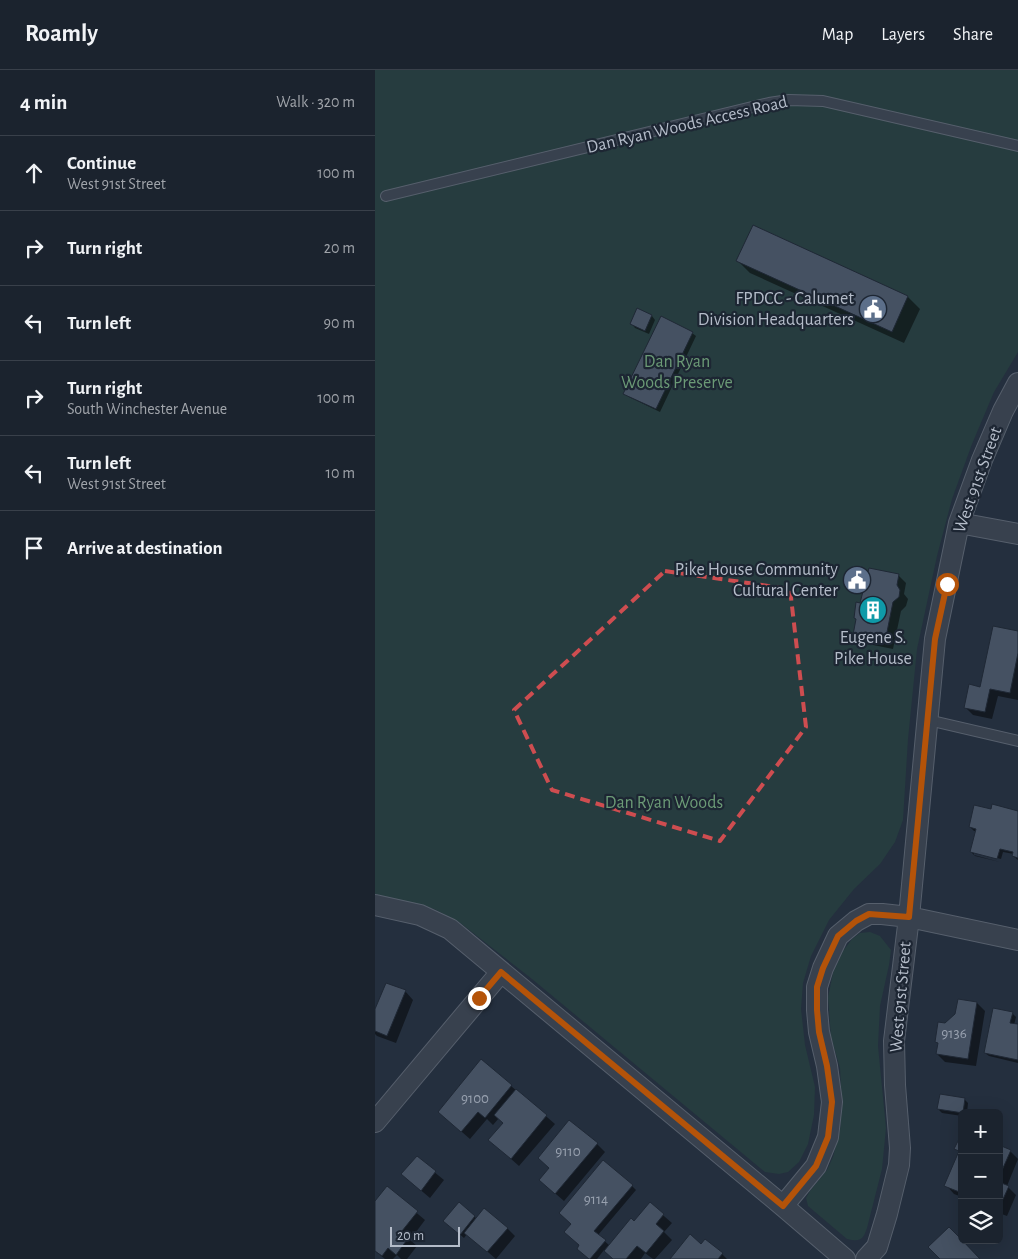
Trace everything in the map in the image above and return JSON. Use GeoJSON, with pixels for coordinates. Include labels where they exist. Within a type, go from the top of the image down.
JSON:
{"type":"FeatureCollection","features":[{"type":"Feature","properties":{"kind":"street","name":"West 91st Street"},"geometry":{"type":"LineString","coordinates":[[866,1259],[877,1247],[899,1165],[900,1148],[894,1041],[909,917],[935,639],[959,523],[985,452],[1018,383]]}},
{"type":"Feature","properties":{"kind":"street"},"geometry":{"type":"LineString","coordinates":[[959,523],[1018,534]]}},
{"type":"Feature","properties":{"kind":"street"},"geometry":{"type":"LineString","coordinates":[[375,905],[420,915],[450,929],[845,1259]]}},
{"type":"Feature","properties":{"kind":"street"},"geometry":{"type":"LineString","coordinates":[[783,1206],[816,1166],[828,1137],[832,1102],[827,1066],[819,1032],[817,987],[823,968],[838,936],[856,921],[869,914],[909,917],[1018,940]]}},
{"type":"Feature","properties":{"kind":"street"},"geometry":{"type":"LineString","coordinates":[[375,1122],[501,972]]}},
{"type":"Feature","properties":{"kind":"lane","name":"Dan Ryan Woods Access Road"},"geometry":{"type":"LineString","coordinates":[[386,196],[769,103],[789,100],[823,101],[1018,146]]}},
{"type":"Feature","properties":{"kind":"lane"},"geometry":{"type":"LineString","coordinates":[[928,720],[1018,742]]}},
{"type":"Feature","properties":{"kind":"highlighted area"},"geometry":{"type":"Polygon","coordinates":[[[665,571],[790,589],[806,727],[720,841],[552,790],[514,710],[665,571]]]}},
{"type":"Feature","properties":{"kind":"green space","name":"Dan Ryan Woods Preserve"},"geometry":{"type":"Polygon","coordinates":[[[375,70],[1018,70],[1018,352],[994,392],[972,444],[952,499],[937,556],[917,649],[908,739],[903,820],[895,842],[880,864],[854,889],[829,920],[811,956],[803,983],[801,1009],[805,1045],[815,1087],[814,1115],[808,1144],[799,1162],[788,1172],[779,1174],[765,1172],[532,979],[459,922],[434,909],[375,894],[375,70]]]}},
{"type":"Feature","properties":{"kind":"green space"},"geometry":{"type":"Polygon","coordinates":[[[870,932],[880,936],[891,950],[880,1006],[878,1046],[886,1128],[882,1169],[867,1228],[862,1238],[855,1240],[847,1239],[808,1206],[806,1198],[827,1170],[833,1157],[840,1130],[842,1106],[840,1068],[831,1037],[828,997],[833,973],[843,951],[852,939],[860,933],[870,932]]]}},
{"type":"Feature","properties":{"kind":"building"},"geometry":{"type":"Polygon","coordinates":[[[753,225],[908,296],[892,332],[736,261],[753,225]]]}},
{"type":"Feature","properties":{"kind":"building"},"geometry":{"type":"Polygon","coordinates":[[[637,308],[652,315],[645,331],[630,324],[637,308]]]}},
{"type":"Feature","properties":{"kind":"building"},"geometry":{"type":"Polygon","coordinates":[[[661,316],[693,332],[656,409],[623,394],[661,316]]]}},
{"type":"Feature","properties":{"kind":"building","name":"Eugene S. Pike House"},"geometry":{"type":"Polygon","coordinates":[[[869,568],[899,574],[897,585],[900,590],[899,597],[893,602],[885,642],[853,635],[856,619],[854,618],[856,602],[860,603],[869,568]]]}},
{"type":"Feature","properties":{"kind":"building"},"geometry":{"type":"Polygon","coordinates":[[[993,626],[1018,631],[1018,653],[1010,693],[990,689],[985,712],[964,708],[969,684],[980,687],[993,626]]]}},
{"type":"Feature","properties":{"kind":"building"},"geometry":{"type":"Polygon","coordinates":[[[992,804],[1018,811],[1018,858],[1012,856],[1013,852],[1000,849],[997,859],[970,852],[976,829],[969,827],[974,805],[991,809],[992,804]]]}},
{"type":"Feature","properties":{"kind":"building"},"geometry":{"type":"Polygon","coordinates":[[[386,983],[406,990],[387,1036],[375,1031],[375,1009],[386,983]]]}},
{"type":"Feature","properties":{"kind":"building"},"geometry":{"type":"Polygon","coordinates":[[[958,999],[977,1002],[968,1059],[936,1054],[938,1043],[935,1042],[938,1022],[945,1023],[955,1014],[958,999]]]}},
{"type":"Feature","properties":{"kind":"building"},"geometry":{"type":"Polygon","coordinates":[[[993,1008],[1013,1012],[1010,1023],[1018,1024],[1018,1060],[984,1053],[993,1008]]]}},
{"type":"Feature","properties":{"kind":"building"},"geometry":{"type":"Polygon","coordinates":[[[481,1059],[512,1085],[485,1118],[478,1112],[461,1132],[438,1112],[481,1059]]]}},
{"type":"Feature","properties":{"kind":"building"},"geometry":{"type":"Polygon","coordinates":[[[516,1089],[547,1115],[511,1159],[488,1140],[503,1123],[494,1115],[516,1089]]]}},
{"type":"Feature","properties":{"kind":"building"},"geometry":{"type":"Polygon","coordinates":[[[940,1094],[965,1098],[964,1109],[958,1109],[958,1112],[937,1109],[940,1094]]]}},
{"type":"Feature","properties":{"kind":"building"},"geometry":{"type":"Polygon","coordinates":[[[569,1120],[598,1143],[555,1194],[539,1180],[549,1168],[538,1158],[569,1120]]]}},
{"type":"Feature","properties":{"kind":"building"},"geometry":{"type":"Polygon","coordinates":[[[958,1141],[958,1151],[954,1149],[958,1141]]]}},
{"type":"Feature","properties":{"kind":"building"},"geometry":{"type":"Polygon","coordinates":[[[1003,1147],[1011,1150],[1003,1168],[1003,1147]]]}},
{"type":"Feature","properties":{"kind":"building"},"geometry":{"type":"Polygon","coordinates":[[[958,1153],[958,1191],[944,1186],[958,1153]]]}},
{"type":"Feature","properties":{"kind":"building"},"geometry":{"type":"Polygon","coordinates":[[[417,1156],[436,1171],[421,1191],[401,1174],[417,1156]]]}},
{"type":"Feature","properties":{"kind":"building"},"geometry":{"type":"Polygon","coordinates":[[[603,1160],[633,1185],[594,1231],[606,1240],[589,1259],[577,1249],[579,1245],[564,1232],[571,1224],[559,1213],[603,1160]]]}},
{"type":"Feature","properties":{"kind":"building"},"geometry":{"type":"Polygon","coordinates":[[[1003,1184],[1009,1186],[1003,1199],[1003,1184]]]}},
{"type":"Feature","properties":{"kind":"building"},"geometry":{"type":"Polygon","coordinates":[[[387,1186],[418,1211],[402,1231],[409,1237],[396,1255],[388,1248],[382,1256],[375,1251],[375,1201],[387,1186]]]}},
{"type":"Feature","properties":{"kind":"building"},"geometry":{"type":"Polygon","coordinates":[[[459,1202],[475,1216],[460,1235],[443,1221],[459,1202]]]}},
{"type":"Feature","properties":{"kind":"building"},"geometry":{"type":"Polygon","coordinates":[[[650,1202],[664,1214],[656,1224],[664,1231],[646,1253],[637,1246],[626,1259],[613,1259],[604,1251],[631,1218],[634,1221],[650,1202]]]}},
{"type":"Feature","properties":{"kind":"building"},"geometry":{"type":"Polygon","coordinates":[[[484,1208],[508,1228],[487,1252],[464,1233],[484,1208]]]}},
{"type":"Feature","properties":{"kind":"building"},"geometry":{"type":"Polygon","coordinates":[[[949,1227],[958,1236],[958,1244],[965,1244],[980,1259],[940,1259],[928,1247],[949,1227]]]}},
{"type":"Feature","properties":{"kind":"building"},"geometry":{"type":"Polygon","coordinates":[[[690,1234],[701,1244],[705,1239],[723,1253],[718,1259],[670,1259],[690,1234]]]}},
{"type":"Feature","properties":{"kind":"place","name":"FPDCC - Calumet Division Headquarters"},"geometry":{"type":"Point","coordinates":[873,309]}},
{"type":"Feature","properties":{"kind":"place","name":"Pike House Community Cultural Center"},"geometry":{"type":"Point","coordinates":[857,580]}},
{"type":"Feature","properties":{"kind":"place","name":"Eugene S. Pike House"},"geometry":{"type":"Point","coordinates":[873,610]}},
{"type":"Feature","properties":{"kind":"route"},"geometry":{"type":"LineString","coordinates":[[479,998],[501,972],[783,1206],[816,1166],[828,1137],[832,1102],[827,1066],[819,1032],[817,1010],[817,987],[823,968],[838,936],[856,921],[869,914],[909,917],[935,639],[947,584]]}},
{"type":"Feature","properties":{"kind":"park label","name":"Dan Ryan Woods"},"geometry":{"type":"Point","coordinates":[664,803]}}]}
